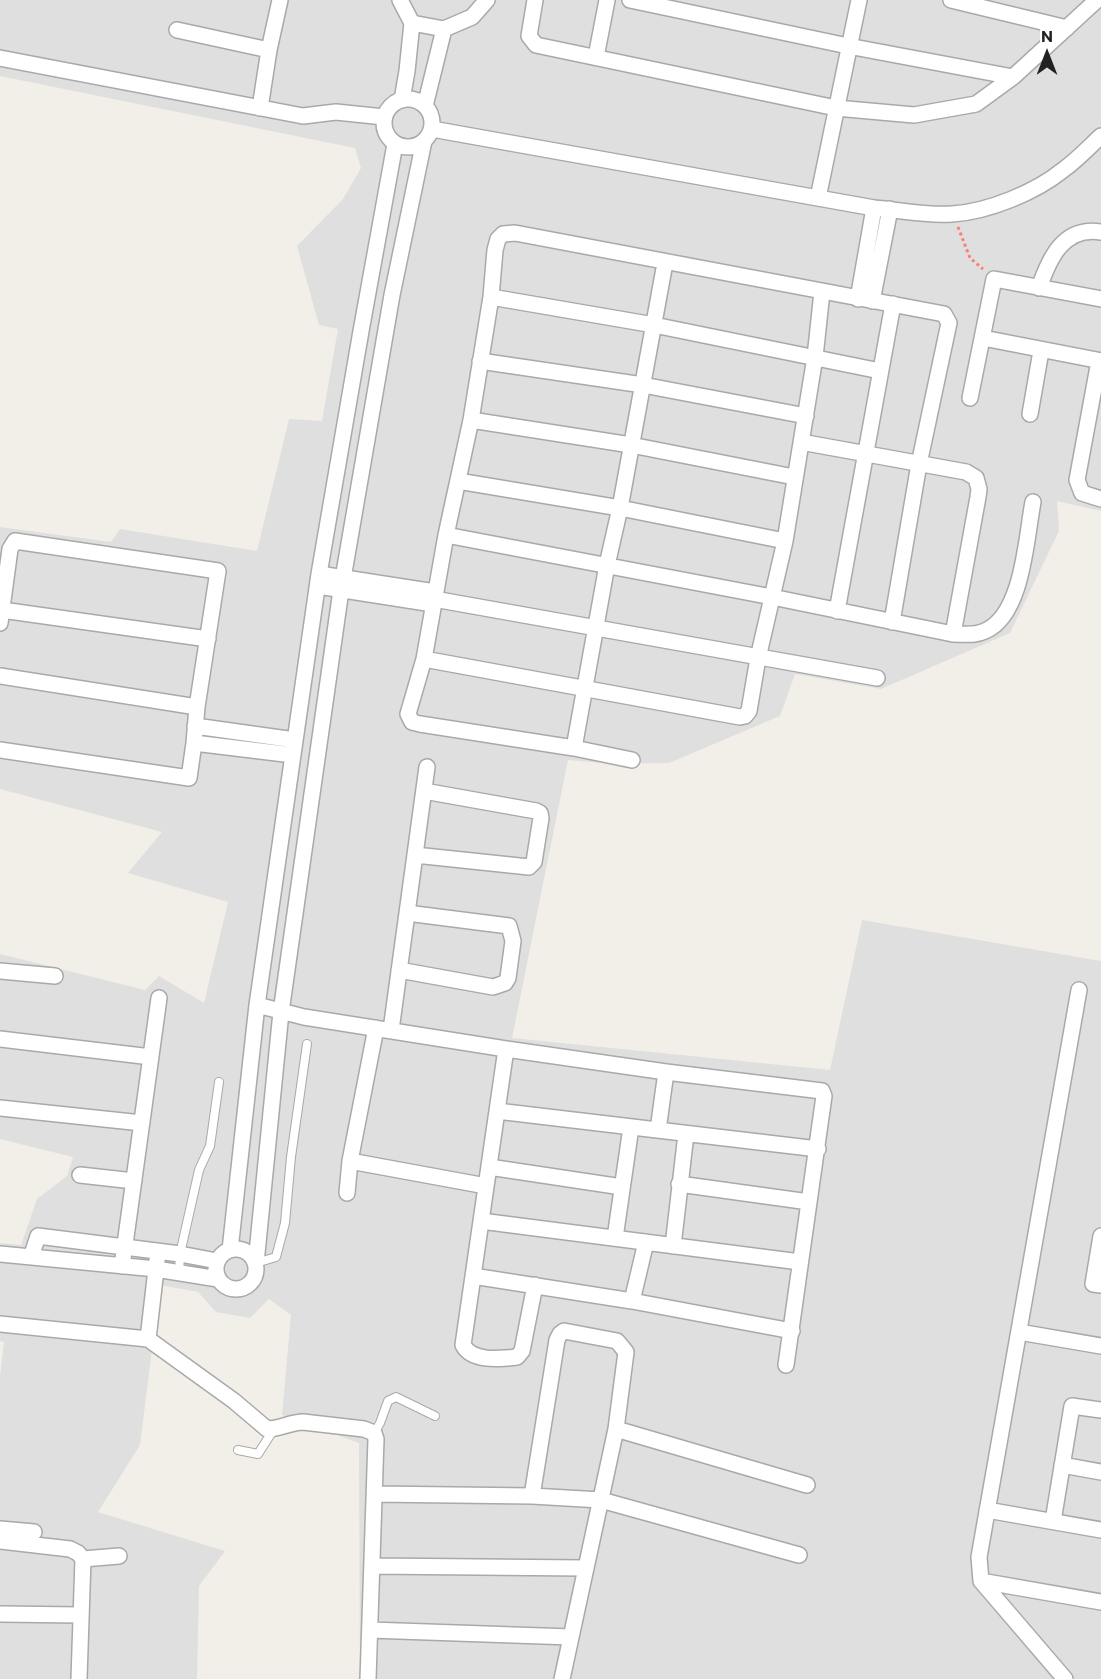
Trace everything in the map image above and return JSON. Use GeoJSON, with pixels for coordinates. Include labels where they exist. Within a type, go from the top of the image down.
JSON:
{"type":"FeatureCollection","features":[{"type":"Feature","properties":{"kind":"street"},"geometry":{"type":"LineString","coordinates":[[260,108],[280,0]]}},
{"type":"Feature","properties":{"kind":"street"},"geometry":{"type":"LineString","coordinates":[[400,0],[412,23],[402,100]]}},
{"type":"Feature","properties":{"kind":"street"},"geometry":{"type":"LineString","coordinates":[[412,23],[444,29],[472,17],[487,0]]}},
{"type":"Feature","properties":{"kind":"street"},"geometry":{"type":"LineString","coordinates":[[535,0],[530,36],[536,45],[836,108],[914,115],[976,104],[1013,77],[1097,0]]}},
{"type":"Feature","properties":{"kind":"street"},"geometry":{"type":"LineString","coordinates":[[596,57],[607,0]]}},
{"type":"Feature","properties":{"kind":"street"},"geometry":{"type":"LineString","coordinates":[[630,0],[848,46],[1013,77]]}},
{"type":"Feature","properties":{"kind":"street"},"geometry":{"type":"LineString","coordinates":[[818,198],[859,0]]}},
{"type":"Feature","properties":{"kind":"street"},"geometry":{"type":"LineString","coordinates":[[951,0],[1067,27]]}},
{"type":"Feature","properties":{"kind":"street"},"geometry":{"type":"LineString","coordinates":[[425,106],[444,29]]}},
{"type":"Feature","properties":{"kind":"street"},"geometry":{"type":"LineString","coordinates":[[177,30],[269,50]]}},
{"type":"Feature","properties":{"kind":"street"},"geometry":{"type":"LineString","coordinates":[[0,58],[303,116],[336,112],[384,117]]}},
{"type":"Feature","properties":{"kind":"street"},"geometry":{"type":"LineString","coordinates":[[256,1263],[250,1254],[240,1249],[230,1250],[222,1254],[217,1262],[218,1279],[224,1286],[240,1289],[248,1286],[254,1280],[257,1271],[281,1012],[342,583],[392,295],[428,135],[430,113],[425,106],[410,99],[394,103],[384,117],[384,130],[395,144],[410,147],[428,135],[874,208],[925,214],[953,214],[983,210],[1038,187],[1063,171],[1101,136]]}},
{"type":"Feature","properties":{"kind":"street"},"geometry":{"type":"LineString","coordinates":[[230,1250],[257,1005],[319,580],[360,331],[395,144]]}},
{"type":"Feature","properties":{"kind":"street"},"geometry":{"type":"LineString","coordinates":[[865,300],[874,208]]}},
{"type":"Feature","properties":{"kind":"street"},"geometry":{"type":"LineString","coordinates":[[865,300],[890,209]]}},
{"type":"Feature","properties":{"kind":"street"},"geometry":{"type":"LineString","coordinates":[[1039,288],[1046,268],[1060,245],[1080,234],[1101,232]]}},
{"type":"Feature","properties":{"kind":"street"},"geometry":{"type":"LineString","coordinates":[[632,760],[574,747],[412,722],[408,714],[424,659],[446,535],[471,420],[491,297],[495,250],[498,239],[503,234],[515,233],[944,314],[949,323],[919,465],[892,622]]}},
{"type":"Feature","properties":{"kind":"street"},"geometry":{"type":"LineString","coordinates":[[574,747],[665,263]]}},
{"type":"Feature","properties":{"kind":"street"},"geometry":{"type":"LineString","coordinates":[[970,398],[994,279],[1101,299]]}},
{"type":"Feature","properties":{"kind":"street"},"geometry":{"type":"LineString","coordinates":[[424,659],[586,690],[745,716],[749,711],[758,658],[784,541],[806,416],[822,292]]}},
{"type":"Feature","properties":{"kind":"street"},"geometry":{"type":"LineString","coordinates":[[491,297],[654,326],[880,371]]}},
{"type":"Feature","properties":{"kind":"street"},"geometry":{"type":"LineString","coordinates":[[837,611],[893,304]]}},
{"type":"Feature","properties":{"kind":"street"},"geometry":{"type":"LineString","coordinates":[[983,338],[1100,361],[1077,480],[1082,493],[1101,499]]}},
{"type":"Feature","properties":{"kind":"street"},"geometry":{"type":"LineString","coordinates":[[1030,414],[1041,351]]}},
{"type":"Feature","properties":{"kind":"street"},"geometry":{"type":"LineString","coordinates":[[480,361],[643,385],[806,416]]}},
{"type":"Feature","properties":{"kind":"street"},"geometry":{"type":"LineString","coordinates":[[471,420],[631,445],[794,477]]}},
{"type":"Feature","properties":{"kind":"street"},"geometry":{"type":"LineString","coordinates":[[801,442],[973,475],[978,483],[978,497],[953,634]]}},
{"type":"Feature","properties":{"kind":"street"},"geometry":{"type":"LineString","coordinates":[[458,481],[620,508],[784,541]]}},
{"type":"Feature","properties":{"kind":"street"},"geometry":{"type":"LineString","coordinates":[[446,535],[953,634],[974,635],[998,623],[1008,612],[1017,593],[1033,502]]}},
{"type":"Feature","properties":{"kind":"street"},"geometry":{"type":"LineString","coordinates":[[0,750],[189,778],[197,707],[218,571],[15,541],[10,549],[1,616],[207,639]]}},
{"type":"Feature","properties":{"kind":"street"},"geometry":{"type":"LineString","coordinates":[[319,580],[878,678]]}},
{"type":"Feature","properties":{"kind":"street"},"geometry":{"type":"LineString","coordinates":[[0,676],[197,707]]}},
{"type":"Feature","properties":{"kind":"street"},"geometry":{"type":"LineString","coordinates":[[195,726],[294,748]]}},
{"type":"Feature","properties":{"kind":"street"},"geometry":{"type":"LineString","coordinates":[[194,743],[294,748]]}},
{"type":"Feature","properties":{"kind":"street"},"geometry":{"type":"LineString","coordinates":[[347,1193],[350,1161],[399,970],[427,767]]}},
{"type":"Feature","properties":{"kind":"street"},"geometry":{"type":"LineString","coordinates":[[415,855],[529,867],[534,862],[541,818],[540,813],[536,811],[424,791]]}},
{"type":"Feature","properties":{"kind":"street"},"geometry":{"type":"LineString","coordinates":[[399,970],[494,987],[505,983],[508,978],[513,941],[509,926],[407,913]]}},
{"type":"Feature","properties":{"kind":"street"},"geometry":{"type":"LineString","coordinates":[[0,971],[55,976]]}},
{"type":"Feature","properties":{"kind":"street"},"geometry":{"type":"LineString","coordinates":[[1065,1679],[981,1581],[978,1557],[1079,990]]}},
{"type":"Feature","properties":{"kind":"street"},"geometry":{"type":"LineString","coordinates":[[122,1266],[159,998]]}},
{"type":"Feature","properties":{"kind":"street"},"geometry":{"type":"LineString","coordinates":[[257,1005],[281,1012],[506,1049],[822,1091],[824,1096],[818,1149],[786,1365]]}},
{"type":"Feature","properties":{"kind":"street"},"geometry":{"type":"LineString","coordinates":[[0,1039],[151,1057]]}},
{"type":"Feature","properties":{"kind":"street"},"geometry":{"type":"LineString","coordinates":[[506,1049],[463,1344],[466,1351],[474,1356],[517,1357],[522,1351],[534,1285]]}},
{"type":"Feature","properties":{"kind":"street"},"geometry":{"type":"LineString","coordinates":[[658,1130],[666,1072]]}},
{"type":"Feature","properties":{"kind":"street"},"geometry":{"type":"LineString","coordinates":[[0,1108],[142,1123]]}},
{"type":"Feature","properties":{"kind":"street"},"geometry":{"type":"LineString","coordinates":[[497,1111],[818,1149]]}},
{"type":"Feature","properties":{"kind":"street"},"geometry":{"type":"LineString","coordinates":[[615,1238],[631,1127]]}},
{"type":"Feature","properties":{"kind":"street"},"geometry":{"type":"LineString","coordinates":[[673,1246],[686,1134]]}},
{"type":"Feature","properties":{"kind":"street"},"geometry":{"type":"LineString","coordinates":[[242,1137],[268,1140]]}},
{"type":"Feature","properties":{"kind":"street"},"geometry":{"type":"LineString","coordinates":[[350,1161],[486,1185]]}},
{"type":"Feature","properties":{"kind":"street"},"geometry":{"type":"LineString","coordinates":[[489,1167],[622,1187]]}},
{"type":"Feature","properties":{"kind":"street"},"geometry":{"type":"LineString","coordinates":[[80,1175],[134,1181]]}},
{"type":"Feature","properties":{"kind":"street"},"geometry":{"type":"LineString","coordinates":[[679,1185],[809,1202]]}},
{"type":"Feature","properties":{"kind":"street"},"geometry":{"type":"LineString","coordinates":[[481,1221],[800,1262]]}},
{"type":"Feature","properties":{"kind":"street"},"geometry":{"type":"LineString","coordinates":[[32,1257],[38,1236],[180,1254],[217,1262]]}},
{"type":"Feature","properties":{"kind":"street"},"geometry":{"type":"LineString","coordinates":[[1101,1236],[1093,1284],[1101,1286]]}},
{"type":"Feature","properties":{"kind":"street"},"geometry":{"type":"LineString","coordinates":[[632,1301],[646,1242]]}},
{"type":"Feature","properties":{"kind":"street"},"geometry":{"type":"LineString","coordinates":[[148,1339],[158,1252]]}},
{"type":"Feature","properties":{"kind":"street"},"geometry":{"type":"LineString","coordinates":[[0,1254],[156,1269],[218,1279]]}},
{"type":"Feature","properties":{"kind":"street"},"geometry":{"type":"LineString","coordinates":[[473,1276],[632,1301],[792,1331]]}},
{"type":"Feature","properties":{"kind":"street"},"geometry":{"type":"LineString","coordinates":[[0,1324],[148,1339],[234,1401],[267,1429],[303,1422],[364,1429],[374,1433],[376,1439],[375,1494],[368,1679]]}},
{"type":"Feature","properties":{"kind":"street"},"geometry":{"type":"LineString","coordinates":[[532,1496],[556,1340],[564,1331],[617,1341],[626,1352],[616,1429],[584,1568],[562,1679]]}},
{"type":"Feature","properties":{"kind":"street"},"geometry":{"type":"LineString","coordinates":[[1018,1332],[1101,1346]]}},
{"type":"Feature","properties":{"kind":"street"},"geometry":{"type":"LineString","coordinates":[[1053,1521],[1072,1406],[1101,1410]]}},
{"type":"Feature","properties":{"kind":"street"},"geometry":{"type":"LineString","coordinates":[[616,1429],[807,1485]]}},
{"type":"Feature","properties":{"kind":"street"},"geometry":{"type":"LineString","coordinates":[[1062,1465],[1101,1472]]}},
{"type":"Feature","properties":{"kind":"street"},"geometry":{"type":"LineString","coordinates":[[375,1494],[532,1496],[601,1500],[799,1555]]}},
{"type":"Feature","properties":{"kind":"street"},"geometry":{"type":"LineString","coordinates":[[987,1510],[1101,1530]]}},
{"type":"Feature","properties":{"kind":"street"},"geometry":{"type":"LineString","coordinates":[[0,1529],[34,1532]]}},
{"type":"Feature","properties":{"kind":"street"},"geometry":{"type":"LineString","coordinates":[[0,1541],[70,1549],[83,1559],[79,1679]]}},
{"type":"Feature","properties":{"kind":"street"},"geometry":{"type":"LineString","coordinates":[[83,1559],[119,1556]]}},
{"type":"Feature","properties":{"kind":"street"},"geometry":{"type":"LineString","coordinates":[[373,1566],[584,1568]]}},
{"type":"Feature","properties":{"kind":"street"},"geometry":{"type":"LineString","coordinates":[[981,1581],[1098,1604]]}},
{"type":"Feature","properties":{"kind":"street"},"geometry":{"type":"LineString","coordinates":[[0,1614],[80,1615]]}},
{"type":"Feature","properties":{"kind":"street"},"geometry":{"type":"LineString","coordinates":[[370,1630],[571,1637]]}},
{"type":"Feature","properties":{"kind":"lane"},"geometry":{"type":"LineString","coordinates":[[256,1263],[276,1257],[285,1223],[291,1157],[307,1044]]}},
{"type":"Feature","properties":{"kind":"lane"},"geometry":{"type":"LineString","coordinates":[[179,1273],[180,1254],[199,1170],[210,1146],[219,1082]]}},
{"type":"Feature","properties":{"kind":"lane"},"geometry":{"type":"LineString","coordinates":[[374,1433],[380,1424],[388,1401],[396,1397],[435,1416]]}},
{"type":"Feature","properties":{"kind":"lane"},"geometry":{"type":"LineString","coordinates":[[238,1450],[258,1454],[274,1429]]}},
{"type":"Feature","properties":{"kind":"path"},"geometry":{"type":"LineString","coordinates":[[953,214],[970,258],[994,279]]}},
{"type":"Feature","properties":{"kind":"shaded area"},"geometry":{"type":"Polygon","coordinates":[[[0,0],[1101,0],[1101,511],[1057,501],[1059,531],[1010,633],[881,689],[795,674],[780,716],[669,763],[614,764],[568,760],[512,1038],[830,1070],[862,920],[1101,961],[1101,1679],[360,1679],[359,1443],[282,1415],[291,1315],[269,1299],[250,1318],[216,1312],[198,1292],[160,1285],[140,1445],[98,1512],[225,1551],[199,1586],[197,1679],[0,1679],[0,1376],[4,1342],[0,1341],[0,1243],[21,1245],[37,1199],[67,1176],[73,1157],[0,1139],[0,954],[145,990],[159,976],[204,1003],[228,902],[128,873],[162,832],[0,789],[0,527],[111,542],[120,529],[257,551],[289,419],[322,421],[338,329],[319,325],[297,246],[343,199],[361,168],[355,148],[0,76],[0,0]]]}}]}
